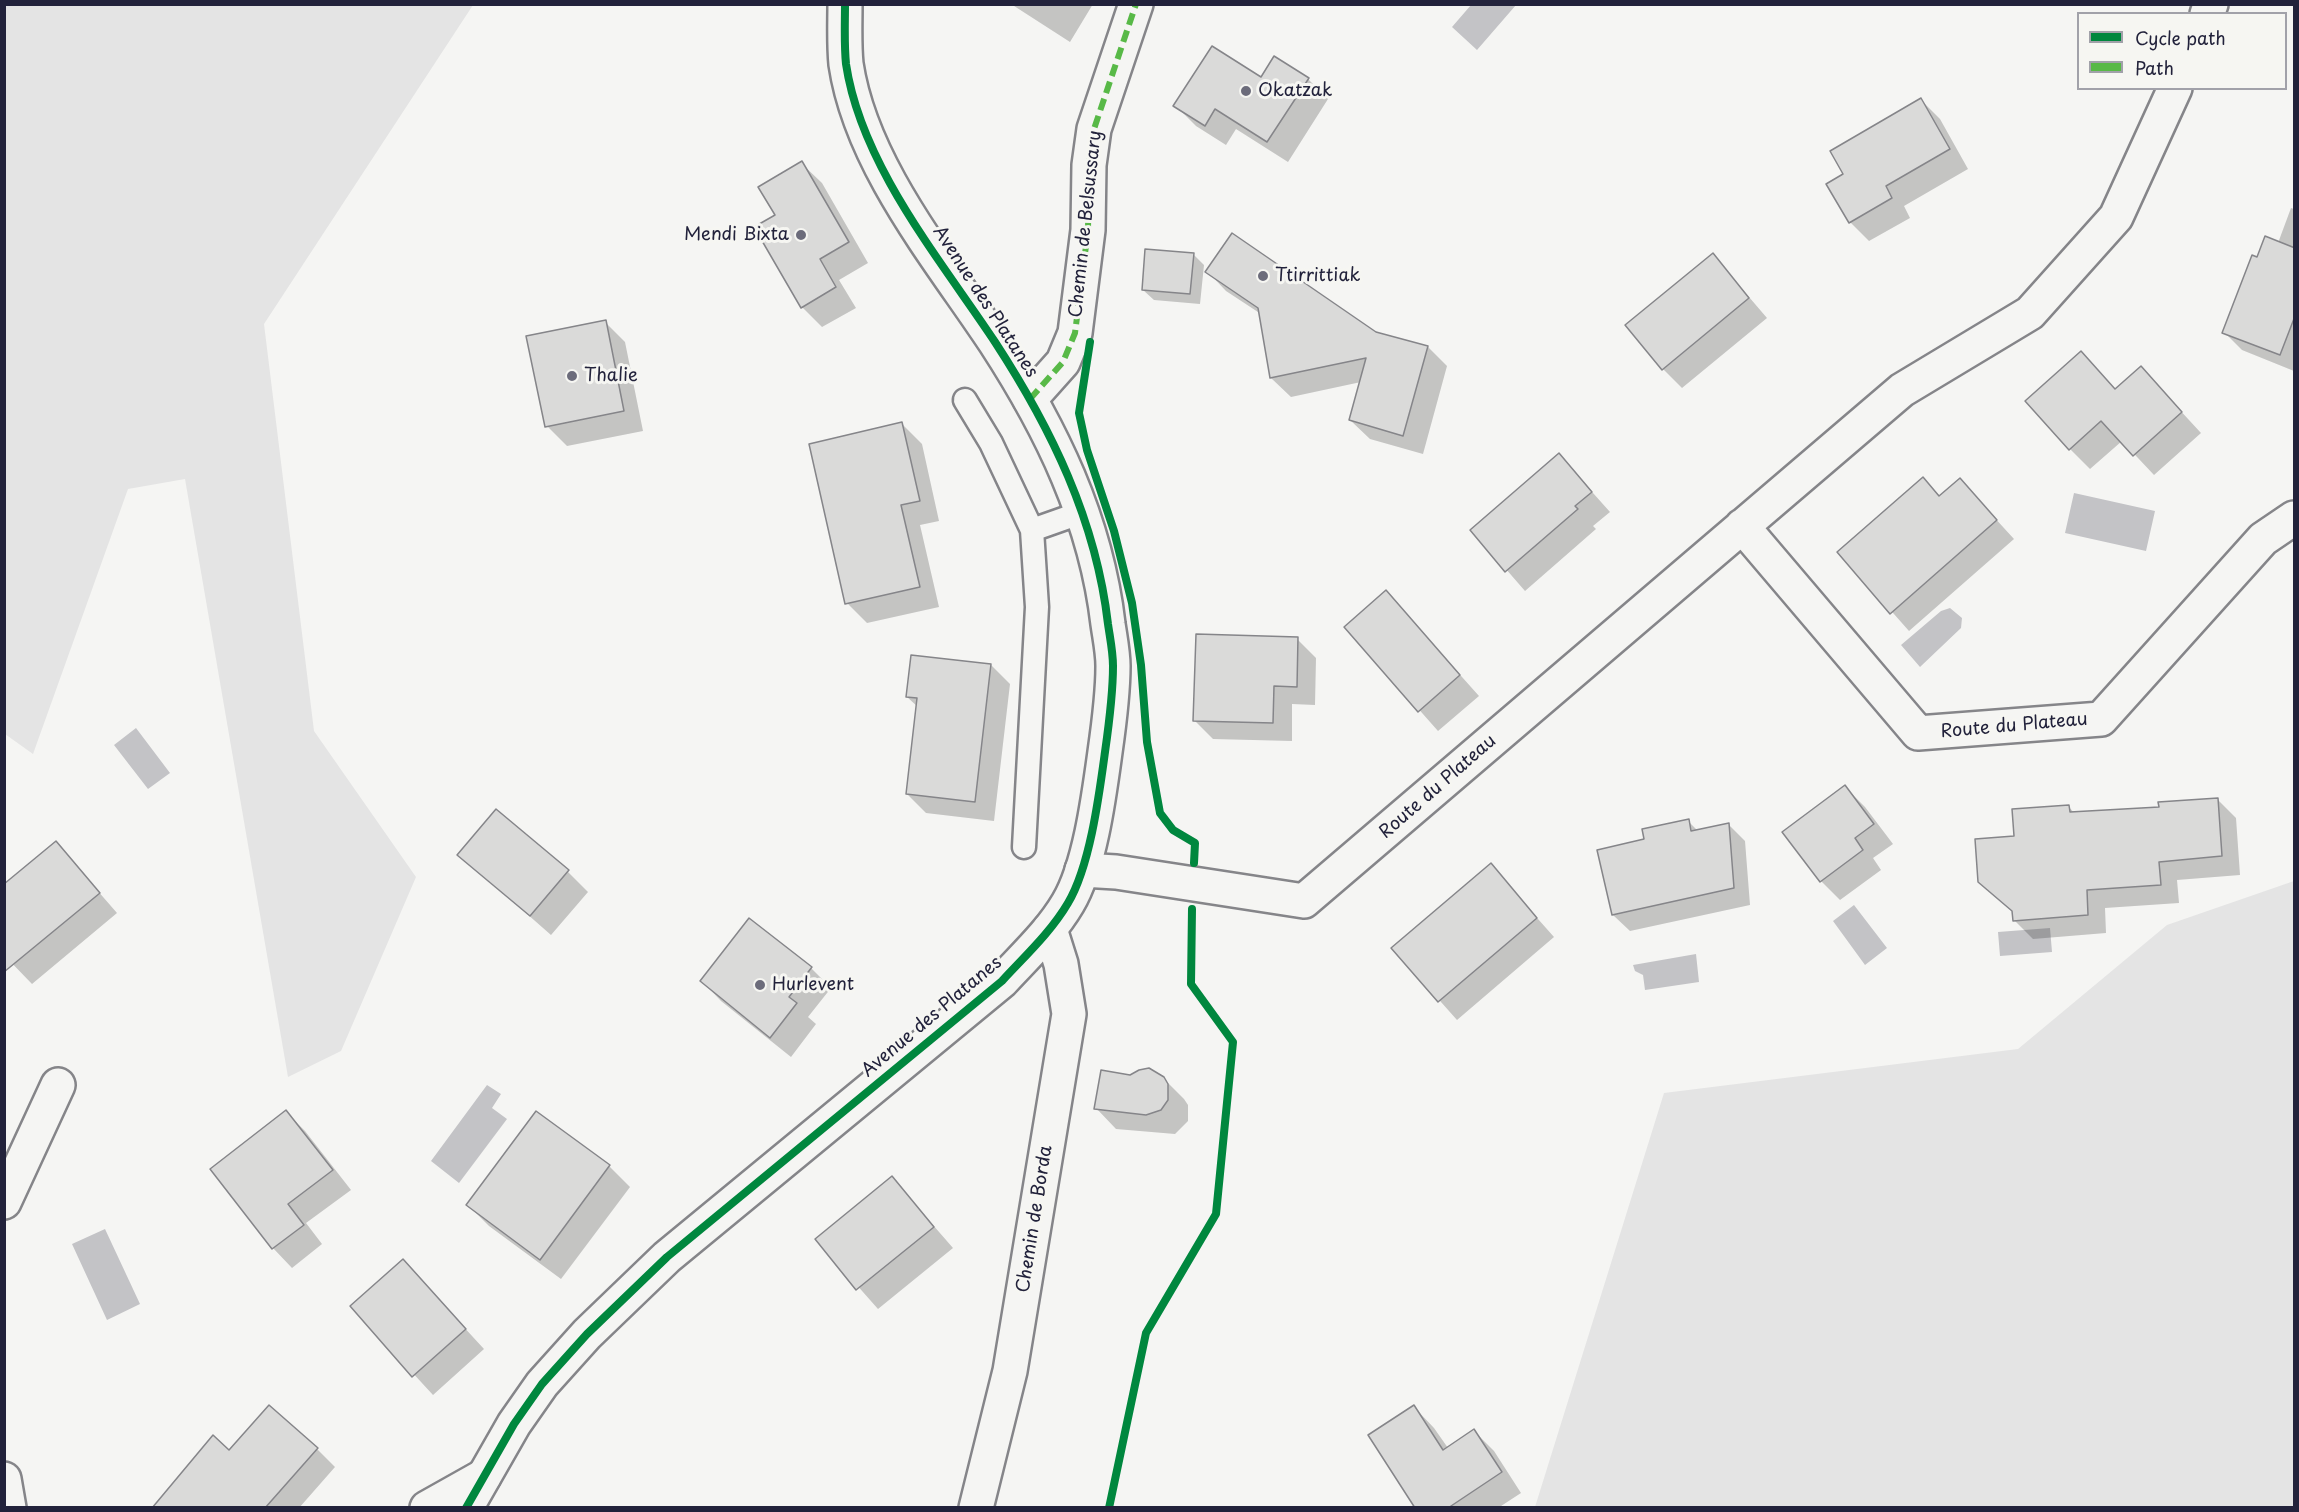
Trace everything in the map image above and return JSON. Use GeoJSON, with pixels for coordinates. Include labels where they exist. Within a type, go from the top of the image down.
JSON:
{"type":"FeatureCollection","features":[{"type":"Feature","properties":{"kind":"street","name":"Avenue des Platanes"},"geometry":{"type":"LineString","coordinates":[[466,1508],[514,1424],[542,1384],[595,1326],[667,1257],[1002,981],[1050,929],[1069,902],[1082,870],[1101,781],[1114,665],[1104,584],[1083,512],[1058,450],[1030,399],[933,251],[872,145],[855,98],[846,64],[845,4]]}},
{"type":"Feature","properties":{"kind":"street","name":"Chemin de Belsussary"},"geometry":{"type":"LineString","coordinates":[[1030,399],[1064,362],[1075,333],[1088,230],[1089,165],[1094,129],[1136,4]]}},
{"type":"Feature","properties":{"kind":"street","name":"Route du Plateau"},"geometry":{"type":"LineString","coordinates":[[1082,870],[1127,874],[1304,901],[1902,390],[2030,313],[2116,217],[2174,90]]}},
{"type":"Feature","properties":{"kind":"street","name":"Route du Plateau"},"geometry":{"type":"LineString","coordinates":[[1742,526],[1918,733],[2101,719],[2263,539],[2295,518]]}},
{"type":"Feature","properties":{"kind":"street","name":"Chemin de Borda"},"geometry":{"type":"LineString","coordinates":[[976,1508],[1010,1371],[1069,1014],[1061,964],[1050,929]]}},
{"type":"Feature","properties":{"kind":"street"},"geometry":{"type":"LineString","coordinates":[[4,1202],[58,1085]]}},
{"type":"Feature","properties":{"kind":"street"},"geometry":{"type":"LineString","coordinates":[[427,1508],[484,1476]]}},
{"type":"Feature","properties":{"kind":"street"},"geometry":{"type":"LineString","coordinates":[[4,1479],[9,1508]]}},
{"type":"Feature","properties":{"kind":"lane"},"geometry":{"type":"LineString","coordinates":[[965,400],[991,443],[1032,530],[1037,607],[1024,847]]}},
{"type":"Feature","properties":{"kind":"lane"},"geometry":{"type":"LineString","coordinates":[[1032,530],[1083,512]]}},
{"type":"Feature","properties":{"kind":"shaded area"},"geometry":{"type":"Polygon","coordinates":[[[5,4],[473,5],[264,324],[314,731],[416,877],[341,1051],[288,1077],[185,479],[128,489],[33,754],[5,734],[5,4]]]}},
{"type":"Feature","properties":{"kind":"shaded area"},"geometry":{"type":"Polygon","coordinates":[[[1471,5],[1516,5],[1477,50],[1452,27],[1471,5]]]}},
{"type":"Feature","properties":{"kind":"shaded area"},"geometry":{"type":"Polygon","coordinates":[[[2074,493],[2155,511],[2146,551],[2065,533],[2074,493]]]}},
{"type":"Feature","properties":{"kind":"shaded area"},"geometry":{"type":"Polygon","coordinates":[[[1950,608],[1962,618],[1961,628],[1920,667],[1901,645],[1941,611],[1950,608]]]}},
{"type":"Feature","properties":{"kind":"shaded area"},"geometry":{"type":"Polygon","coordinates":[[[136,728],[170,773],[148,789],[114,745],[136,728]]]}},
{"type":"Feature","properties":{"kind":"shaded area"},"geometry":{"type":"Polygon","coordinates":[[[2294,881],[2294,1507],[1535,1507],[1664,1093],[2018,1049],[2167,925],[2294,881]]]}},
{"type":"Feature","properties":{"kind":"shaded area"},"geometry":{"type":"Polygon","coordinates":[[[1854,905],[1887,948],[1865,965],[1833,921],[1854,905]]]}},
{"type":"Feature","properties":{"kind":"shaded area"},"geometry":{"type":"Polygon","coordinates":[[[2050,928],[2052,952],[2000,956],[1998,932],[2050,928]]]}},
{"type":"Feature","properties":{"kind":"shaded area"},"geometry":{"type":"Polygon","coordinates":[[[1696,954],[1699,982],[1645,990],[1643,975],[1635,971],[1633,965],[1696,954]]]}},
{"type":"Feature","properties":{"kind":"shaded area"},"geometry":{"type":"Polygon","coordinates":[[[487,1085],[501,1094],[492,1108],[507,1119],[459,1183],[431,1161],[487,1085]]]}},
{"type":"Feature","properties":{"kind":"shaded area"},"geometry":{"type":"Polygon","coordinates":[[[105,1229],[140,1304],[107,1320],[72,1244],[105,1229]]]}},
{"type":"Feature","properties":{"kind":"building","name":"Okatzak"},"geometry":{"type":"Polygon","coordinates":[[[1212,46],[1261,77],[1274,56],[1309,78],[1267,142],[1215,109],[1205,126],[1173,106],[1212,46]]]}},
{"type":"Feature","properties":{"kind":"building"},"geometry":{"type":"Polygon","coordinates":[[[1921,98],[1950,149],[1886,186],[1892,198],[1849,223],[1826,184],[1843,174],[1830,151],[1921,98]]]}},
{"type":"Feature","properties":{"kind":"building","name":"Mendi Bixta"},"geometry":{"type":"Polygon","coordinates":[[[802,161],[849,242],[820,259],[836,287],[801,308],[754,227],[775,215],[758,187],[802,161]]]}},
{"type":"Feature","properties":{"kind":"building"},"geometry":{"type":"Polygon","coordinates":[[[1232,233],[1376,332],[1428,346],[1403,436],[1349,420],[1366,358],[1270,378],[1258,308],[1205,272],[1232,233]]]}},
{"type":"Feature","properties":{"kind":"building"},"geometry":{"type":"Polygon","coordinates":[[[2265,236],[2295,248],[2295,316],[2280,355],[2222,333],[2252,255],[2257,257],[2265,236]]]}},
{"type":"Feature","properties":{"kind":"building"},"geometry":{"type":"Polygon","coordinates":[[[1145,249],[1194,253],[1190,294],[1142,290],[1145,249]]]}},
{"type":"Feature","properties":{"kind":"building"},"geometry":{"type":"Polygon","coordinates":[[[1713,253],[1749,298],[1662,370],[1625,325],[1713,253]]]}},
{"type":"Feature","properties":{"kind":"building","name":"Thalie"},"geometry":{"type":"Polygon","coordinates":[[[606,320],[624,411],[545,427],[526,336],[606,320]]]}},
{"type":"Feature","properties":{"kind":"building"},"geometry":{"type":"Polygon","coordinates":[[[2081,351],[2115,389],[2141,366],[2182,412],[2133,456],[2101,421],[2069,450],[2025,401],[2081,351]]]}},
{"type":"Feature","properties":{"kind":"building"},"geometry":{"type":"Polygon","coordinates":[[[902,422],[920,501],[901,505],[920,587],[845,604],[809,444],[902,422]]]}},
{"type":"Feature","properties":{"kind":"building"},"geometry":{"type":"Polygon","coordinates":[[[1559,453],[1592,492],[1575,506],[1578,509],[1505,572],[1470,530],[1559,453]]]}},
{"type":"Feature","properties":{"kind":"building"},"geometry":{"type":"Polygon","coordinates":[[[1923,477],[1939,496],[1960,478],[1997,520],[1890,614],[1837,552],[1923,477]]]}},
{"type":"Feature","properties":{"kind":"building"},"geometry":{"type":"Polygon","coordinates":[[[1386,590],[1460,675],[1418,712],[1344,627],[1386,590]]]}},
{"type":"Feature","properties":{"kind":"building"},"geometry":{"type":"Polygon","coordinates":[[[1196,634],[1298,637],[1297,687],[1274,686],[1273,723],[1193,721],[1196,634]]]}},
{"type":"Feature","properties":{"kind":"building"},"geometry":{"type":"Polygon","coordinates":[[[911,655],[991,664],[975,802],[906,794],[917,698],[906,697],[911,655]]]}},
{"type":"Feature","properties":{"kind":"building"},"geometry":{"type":"Polygon","coordinates":[[[1845,785],[1874,824],[1855,838],[1863,850],[1820,882],[1782,832],[1845,785]]]}},
{"type":"Feature","properties":{"kind":"building"},"geometry":{"type":"Polygon","coordinates":[[[2218,798],[2222,856],[2159,862],[2161,885],[2087,890],[2088,915],[2013,921],[2012,911],[1978,882],[1975,839],[2014,836],[2012,809],[2069,805],[2070,812],[2159,807],[2158,802],[2218,798]]]}},
{"type":"Feature","properties":{"kind":"building"},"geometry":{"type":"Polygon","coordinates":[[[496,809],[569,870],[530,916],[457,855],[496,809]]]}},
{"type":"Feature","properties":{"kind":"building"},"geometry":{"type":"Polygon","coordinates":[[[1689,819],[1691,831],[1729,823],[1734,888],[1612,915],[1597,850],[1644,839],[1642,829],[1689,819]]]}},
{"type":"Feature","properties":{"kind":"building"},"geometry":{"type":"Polygon","coordinates":[[[56,841],[100,893],[4,972],[4,884],[56,841]]]}},
{"type":"Feature","properties":{"kind":"building"},"geometry":{"type":"Polygon","coordinates":[[[1491,863],[1537,918],[1438,1002],[1391,948],[1491,863]]]}},
{"type":"Feature","properties":{"kind":"building","name":"Hurlevent"},"geometry":{"type":"Polygon","coordinates":[[[749,918],[812,967],[789,997],[797,1003],[770,1038],[700,981],[749,918]]]}},
{"type":"Feature","properties":{"kind":"building"},"geometry":{"type":"Polygon","coordinates":[[[1149,1068],[1164,1077],[1168,1084],[1168,1100],[1161,1110],[1146,1115],[1094,1109],[1101,1070],[1130,1075],[1149,1068]]]}},
{"type":"Feature","properties":{"kind":"building"},"geometry":{"type":"Polygon","coordinates":[[[286,1110],[333,1170],[288,1204],[304,1225],[272,1249],[210,1169],[286,1110]]]}},
{"type":"Feature","properties":{"kind":"building"},"geometry":{"type":"Polygon","coordinates":[[[536,1111],[610,1165],[540,1260],[466,1205],[536,1111]]]}},
{"type":"Feature","properties":{"kind":"building"},"geometry":{"type":"Polygon","coordinates":[[[892,1176],[934,1227],[856,1290],[815,1239],[892,1176]]]}},
{"type":"Feature","properties":{"kind":"building"},"geometry":{"type":"Polygon","coordinates":[[[403,1259],[466,1329],[412,1377],[350,1306],[403,1259]]]}},
{"type":"Feature","properties":{"kind":"building"},"geometry":{"type":"Polygon","coordinates":[[[269,1405],[318,1448],[265,1508],[152,1508],[213,1435],[229,1450],[269,1405]]]}},
{"type":"Feature","properties":{"kind":"building"},"geometry":{"type":"Polygon","coordinates":[[[1414,1405],[1443,1450],[1474,1429],[1502,1472],[1448,1508],[1415,1508],[1368,1435],[1414,1405]]]}},
{"type":"Feature","properties":{"kind":"marked path"},"geometry":{"type":"LineString","coordinates":[[1030,399],[1063,362],[1075,333],[1088,230],[1089,165],[1094,129],[1136,4]]}},
{"type":"Feature","properties":{"kind":"cycle path"},"geometry":{"type":"LineString","coordinates":[[466,1508],[514,1424],[542,1384],[587,1334],[667,1257],[1002,981],[1037,944],[1061,914],[1076,888],[1088,851],[1103,770],[1113,677],[1113,661],[1102,586],[1093,548],[1068,476],[1035,408],[995,342],[906,210],[868,138],[854,102],[846,64],[845,4]]}},
{"type":"Feature","properties":{"kind":"cycle path"},"geometry":{"type":"LineString","coordinates":[[1090,342],[1079,413],[1087,450],[1114,531],[1132,603],[1141,665],[1147,742],[1160,813],[1173,830],[1195,843],[1194,863]]}},
{"type":"Feature","properties":{"kind":"cycle path"},"geometry":{"type":"LineString","coordinates":[[1109,1508],[1146,1333],[1216,1214],[1233,1042],[1191,984],[1192,909]]}},
{"type":"Feature","properties":{"kind":"place","name":"Okatzak"},"geometry":{"type":"Point","coordinates":[1246,91]}},
{"type":"Feature","properties":{"kind":"place","name":"Mendi Bixta"},"geometry":{"type":"Point","coordinates":[801,235]}},
{"type":"Feature","properties":{"kind":"place","name":"Ttirrittiak"},"geometry":{"type":"Point","coordinates":[1263,276]}},
{"type":"Feature","properties":{"kind":"place","name":"Thalie"},"geometry":{"type":"Point","coordinates":[572,376]}},
{"type":"Feature","properties":{"kind":"place","name":"Hurlevent"},"geometry":{"type":"Point","coordinates":[760,985]}}]}
